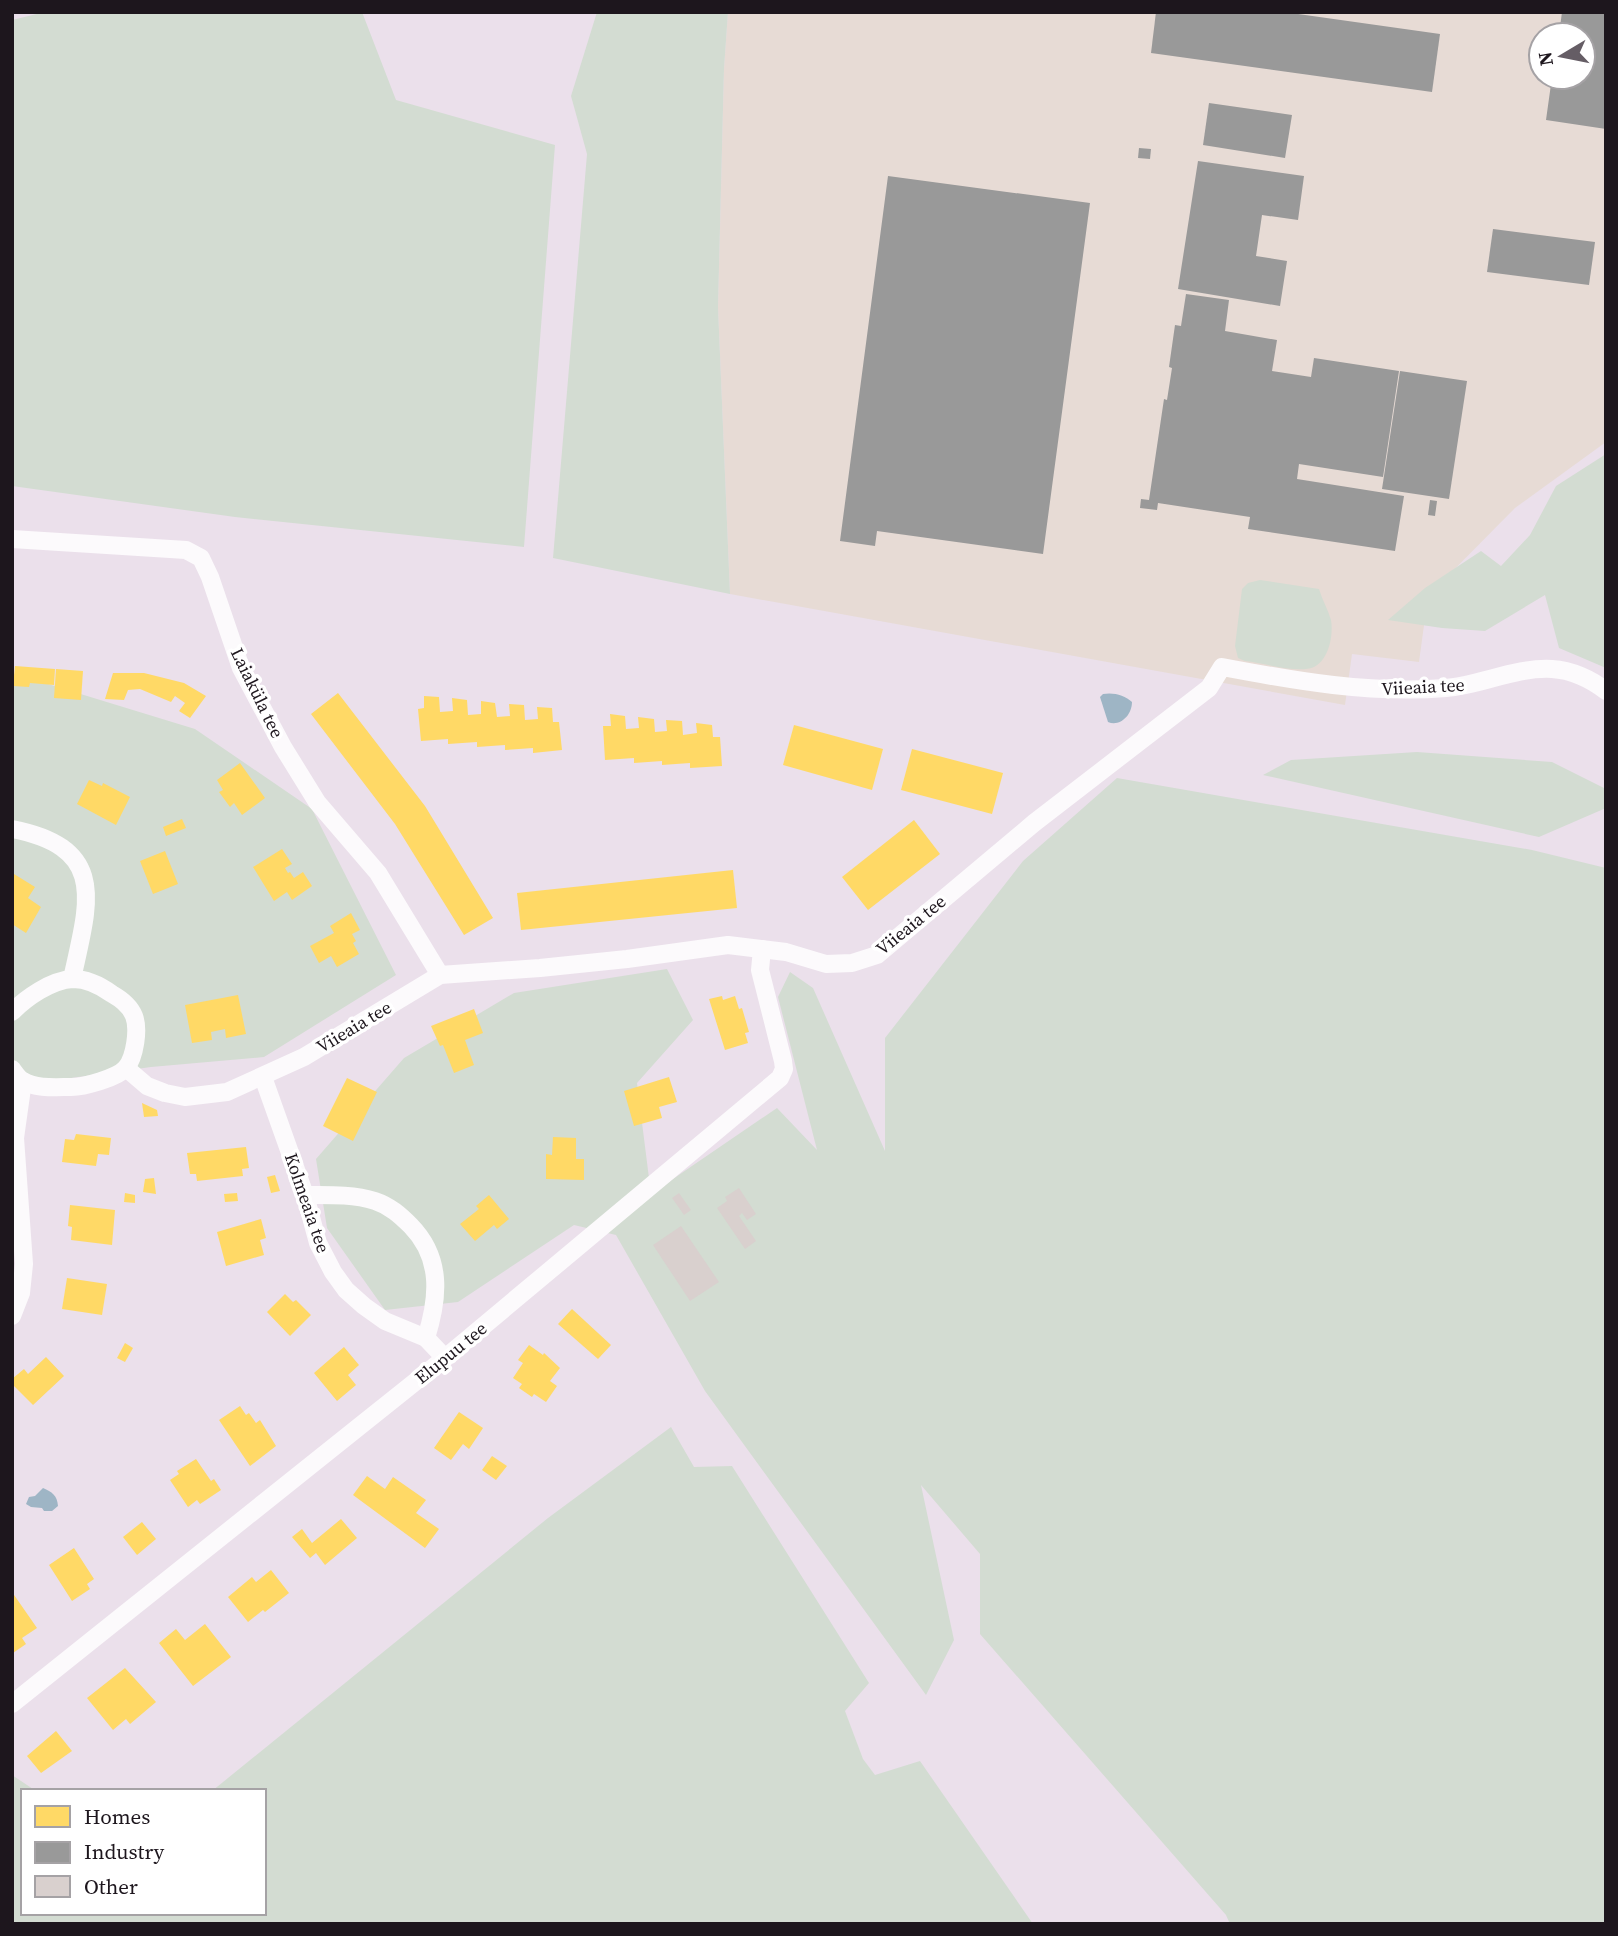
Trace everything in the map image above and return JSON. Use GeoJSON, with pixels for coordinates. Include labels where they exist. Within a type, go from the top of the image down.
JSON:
{"type":"FeatureCollection","features":[{"type":"Feature","properties":{"kind":"street","name":"Laiaküla tee"},"geometry":{"type":"LineString","coordinates":[[12,539],[186,550],[201,558],[241,668],[283,747],[317,802],[378,873],[440,975]]}},
{"type":"Feature","properties":{"kind":"street","name":"Viieaia tee"},"geometry":{"type":"LineString","coordinates":[[126,1068],[147,1086],[165,1093],[185,1097],[227,1091],[263,1077],[334,1040],[440,975],[553,967],[728,945],[786,952],[827,964],[852,963],[877,955],[1034,823],[1209,688],[1222,667],[1332,686],[1414,691],[1463,687],[1525,671],[1553,669],[1576,674],[1606,691]]}},
{"type":"Feature","properties":{"kind":"street"},"geometry":{"type":"LineString","coordinates":[[12,829],[37,834],[66,850],[77,863],[86,882],[87,907],[72,979]]}},
{"type":"Feature","properties":{"kind":"street","name":"Elupuu tee"},"geometry":{"type":"LineString","coordinates":[[12,1704],[445,1358],[780,1078],[784,1069],[783,1061],[760,970],[762,949]]}},
{"type":"Feature","properties":{"kind":"street"},"geometry":{"type":"LineString","coordinates":[[12,1012],[23,1001],[37,993],[72,979],[97,984],[124,1001],[134,1015],[138,1030],[126,1068],[106,1079],[76,1087],[44,1086],[18,1075],[15,1138],[24,1264],[21,1293],[12,1316]]}},
{"type":"Feature","properties":{"kind":"street","name":"Kolmeaia tee"},"geometry":{"type":"LineString","coordinates":[[263,1077],[305,1195],[318,1243],[333,1272],[346,1290],[364,1306],[385,1321],[426,1338],[445,1358]]}},
{"type":"Feature","properties":{"kind":"street"},"geometry":{"type":"LineString","coordinates":[[305,1195],[340,1195],[376,1201],[397,1212],[422,1238],[432,1256],[436,1292],[426,1338]]}},
{"type":"Feature","properties":{"kind":"shaded area"},"geometry":{"type":"Polygon","coordinates":[[[45,12],[362,12],[396,100],[555,145],[524,547],[235,517],[12,486],[12,20],[45,12]]]}},
{"type":"Feature","properties":{"kind":"shaded area"},"geometry":{"type":"Polygon","coordinates":[[[597,12],[728,12],[718,307],[730,594],[553,558],[587,154],[571,96],[597,12]]]}},
{"type":"Feature","properties":{"kind":"shaded area"},"geometry":{"type":"Polygon","coordinates":[[[728,12],[1606,12],[1606,442],[1515,508],[1428,596],[1419,662],[1352,654],[1345,705],[730,594],[718,307],[728,12]]]}},
{"type":"Feature","properties":{"kind":"shaded area"},"geometry":{"type":"Polygon","coordinates":[[[1606,454],[1606,668],[1559,648],[1545,595],[1485,631],[1388,620],[1425,588],[1481,551],[1501,566],[1530,535],[1556,486],[1606,454]]]}},
{"type":"Feature","properties":{"kind":"shaded area"},"geometry":{"type":"Polygon","coordinates":[[[1260,580],[1319,589],[1332,627],[1328,651],[1313,667],[1292,669],[1238,658],[1235,646],[1242,589],[1248,583],[1260,580]]]}},
{"type":"Feature","properties":{"kind":"shaded area"},"geometry":{"type":"Polygon","coordinates":[[[12,673],[195,729],[312,809],[396,975],[264,1057],[151,1067],[13,1086],[12,1093],[12,673]]]}},
{"type":"Feature","properties":{"kind":"shaded area"},"geometry":{"type":"Polygon","coordinates":[[[1417,752],[1552,762],[1606,789],[1606,808],[1539,837],[1263,775],[1291,760],[1417,752]]]}},
{"type":"Feature","properties":{"kind":"shaded area"},"geometry":{"type":"Polygon","coordinates":[[[1117,778],[1532,850],[1606,868],[1606,1924],[1230,1924],[1226,1915],[980,1634],[980,1554],[921,1485],[954,1640],[926,1695],[705,1391],[616,1235],[574,1225],[458,1302],[385,1310],[327,1228],[316,1159],[404,1058],[514,993],[667,969],[693,1020],[637,1083],[651,1194],[777,1108],[817,1150],[778,997],[790,972],[813,988],[885,1151],[885,1038],[1023,861],[1117,778]]]}},
{"type":"Feature","properties":{"kind":"shaded area"},"geometry":{"type":"Polygon","coordinates":[[[671,1427],[694,1467],[732,1466],[869,1683],[845,1711],[863,1759],[875,1775],[920,1761],[1033,1924],[12,1924],[12,1775],[33,1789],[21,1789],[21,1915],[266,1915],[266,1789],[214,1789],[548,1518],[671,1427]]]}},
{"type":"Feature","properties":{"kind":"water"},"geometry":{"type":"Polygon","coordinates":[[[1103,694],[1119,695],[1132,702],[1124,719],[1117,723],[1108,722],[1100,697],[1103,694]]]}},
{"type":"Feature","properties":{"kind":"water"},"geometry":{"type":"Polygon","coordinates":[[[43,1488],[56,1499],[58,1506],[52,1511],[26,1504],[29,1497],[35,1496],[43,1488]]]}},
{"type":"Feature","properties":{"kind":"building: Homes"},"geometry":{"type":"Polygon","coordinates":[[[15,666],[55,669],[54,685],[30,683],[29,687],[13,686],[15,666]]]}},
{"type":"Feature","properties":{"kind":"building: Homes"},"geometry":{"type":"Polygon","coordinates":[[[56,669],[83,671],[81,700],[54,698],[56,669]]]}},
{"type":"Feature","properties":{"kind":"building: Homes"},"geometry":{"type":"Polygon","coordinates":[[[113,673],[144,673],[184,683],[206,696],[190,718],[179,711],[185,703],[175,696],[171,702],[140,689],[128,690],[124,700],[105,699],[113,673]]]}},
{"type":"Feature","properties":{"kind":"building: Homes"},"geometry":{"type":"Polygon","coordinates":[[[338,693],[425,806],[493,918],[464,935],[395,824],[311,714],[338,693]]]}},
{"type":"Feature","properties":{"kind":"building: Homes"},"geometry":{"type":"Polygon","coordinates":[[[424,696],[439,697],[440,712],[453,711],[452,698],[467,700],[468,715],[481,714],[481,701],[495,703],[497,717],[510,716],[509,704],[524,705],[525,720],[538,719],[537,707],[552,708],[553,722],[559,722],[562,750],[533,753],[533,748],[505,750],[505,745],[477,747],[477,742],[448,744],[448,739],[421,741],[418,709],[424,708],[424,696]]]}},
{"type":"Feature","properties":{"kind":"building: Homes"},"geometry":{"type":"Polygon","coordinates":[[[610,714],[625,716],[626,729],[639,728],[638,717],[654,719],[655,732],[667,731],[666,720],[682,721],[683,735],[697,733],[696,723],[712,725],[713,737],[720,737],[722,766],[690,768],[690,763],[634,763],[634,758],[605,760],[603,726],[611,726],[610,714]]]}},
{"type":"Feature","properties":{"kind":"building: Homes"},"geometry":{"type":"Polygon","coordinates":[[[794,725],[883,749],[872,790],[783,765],[794,725]]]}},
{"type":"Feature","properties":{"kind":"building: Homes"},"geometry":{"type":"Polygon","coordinates":[[[912,749],[1003,773],[992,814],[901,790],[912,749]]]}},
{"type":"Feature","properties":{"kind":"building: Homes"},"geometry":{"type":"Polygon","coordinates":[[[240,763],[265,798],[242,815],[234,803],[230,807],[219,792],[223,790],[217,780],[240,763]]]}},
{"type":"Feature","properties":{"kind":"building: Homes"},"geometry":{"type":"Polygon","coordinates":[[[89,780],[102,786],[103,783],[130,797],[116,825],[77,804],[89,780]]]}},
{"type":"Feature","properties":{"kind":"building: Homes"},"geometry":{"type":"Polygon","coordinates":[[[182,819],[186,828],[166,836],[163,827],[182,819]]]}},
{"type":"Feature","properties":{"kind":"building: Homes"},"geometry":{"type":"Polygon","coordinates":[[[914,820],[940,854],[868,910],[842,877],[914,820]]]}},
{"type":"Feature","properties":{"kind":"building: Homes"},"geometry":{"type":"Polygon","coordinates":[[[282,849],[292,864],[285,868],[288,873],[294,878],[303,872],[312,886],[292,900],[287,892],[274,901],[253,867],[282,849]]]}},
{"type":"Feature","properties":{"kind":"building: Homes"},"geometry":{"type":"Polygon","coordinates":[[[165,851],[178,884],[153,894],[140,861],[165,851]]]}},
{"type":"Feature","properties":{"kind":"building: Homes"},"geometry":{"type":"Polygon","coordinates":[[[733,870],[737,908],[521,930],[517,893],[733,870]]]}},
{"type":"Feature","properties":{"kind":"building: Homes"},"geometry":{"type":"Polygon","coordinates":[[[14,874],[35,887],[28,898],[41,907],[26,933],[12,924],[14,874]]]}},
{"type":"Feature","properties":{"kind":"building: Homes"},"geometry":{"type":"Polygon","coordinates":[[[351,913],[360,930],[352,934],[359,954],[337,967],[331,956],[319,963],[310,946],[334,933],[330,926],[351,913]]]}},
{"type":"Feature","properties":{"kind":"building: Homes"},"geometry":{"type":"Polygon","coordinates":[[[238,995],[246,1034],[226,1038],[225,1029],[211,1032],[212,1040],[192,1043],[185,1005],[238,995]]]}},
{"type":"Feature","properties":{"kind":"building: Homes"},"geometry":{"type":"Polygon","coordinates":[[[722,996],[723,1000],[735,996],[739,1009],[742,1008],[749,1032],[745,1033],[748,1043],[725,1050],[709,999],[722,996]]]}},
{"type":"Feature","properties":{"kind":"building: Homes"},"geometry":{"type":"Polygon","coordinates":[[[474,1009],[483,1033],[465,1040],[474,1065],[454,1073],[443,1045],[440,1046],[431,1026],[474,1009]]]}},
{"type":"Feature","properties":{"kind":"building: Homes"},"geometry":{"type":"Polygon","coordinates":[[[669,1077],[677,1102],[659,1107],[662,1118],[634,1126],[624,1091],[669,1077]]]}},
{"type":"Feature","properties":{"kind":"building: Homes"},"geometry":{"type":"Polygon","coordinates":[[[347,1078],[377,1092],[353,1141],[323,1126],[347,1078]]]}},
{"type":"Feature","properties":{"kind":"building: Homes"},"geometry":{"type":"Polygon","coordinates":[[[142,1103],[157,1110],[158,1116],[144,1117],[142,1103]]]}},
{"type":"Feature","properties":{"kind":"building: Homes"},"geometry":{"type":"Polygon","coordinates":[[[76,1134],[111,1138],[109,1155],[98,1154],[96,1166],[62,1162],[65,1139],[74,1140],[76,1134]]]}},
{"type":"Feature","properties":{"kind":"building: Homes"},"geometry":{"type":"Polygon","coordinates":[[[553,1137],[576,1138],[576,1159],[584,1159],[584,1180],[546,1179],[546,1154],[552,1155],[553,1137]]]}},
{"type":"Feature","properties":{"kind":"building: Homes"},"geometry":{"type":"Polygon","coordinates":[[[246,1147],[249,1168],[242,1169],[243,1176],[197,1181],[196,1174],[190,1174],[187,1153],[246,1147]]]}},
{"type":"Feature","properties":{"kind":"building: Homes"},"geometry":{"type":"Polygon","coordinates":[[[275,1175],[280,1191],[271,1193],[267,1177],[275,1175]]]}},
{"type":"Feature","properties":{"kind":"building: Homes"},"geometry":{"type":"Polygon","coordinates":[[[154,1178],[156,1194],[143,1192],[145,1179],[154,1178]]]}},
{"type":"Feature","properties":{"kind":"building: Homes"},"geometry":{"type":"Polygon","coordinates":[[[125,1193],[135,1195],[135,1203],[124,1202],[125,1193]]]}},
{"type":"Feature","properties":{"kind":"building: Homes"},"geometry":{"type":"Polygon","coordinates":[[[237,1193],[238,1201],[225,1202],[224,1194],[237,1193]]]}},
{"type":"Feature","properties":{"kind":"building: Homes"},"geometry":{"type":"Polygon","coordinates":[[[489,1195],[509,1219],[497,1229],[494,1225],[475,1241],[460,1224],[479,1209],[476,1206],[489,1195]]]}},
{"type":"Feature","properties":{"kind":"building: Homes"},"geometry":{"type":"Polygon","coordinates":[[[70,1205],[115,1210],[112,1245],[71,1240],[72,1227],[68,1226],[70,1205]]]}},
{"type":"Feature","properties":{"kind":"building: Homes"},"geometry":{"type":"Polygon","coordinates":[[[261,1219],[266,1238],[260,1240],[264,1255],[226,1266],[217,1232],[261,1219]]]}},
{"type":"Feature","properties":{"kind":"building: Homes"},"geometry":{"type":"Polygon","coordinates":[[[67,1278],[107,1284],[102,1315],[62,1309],[67,1278]]]}},
{"type":"Feature","properties":{"kind":"building: Homes"},"geometry":{"type":"Polygon","coordinates":[[[285,1294],[293,1302],[296,1300],[311,1315],[290,1336],[267,1312],[285,1294]]]}},
{"type":"Feature","properties":{"kind":"building: Homes"},"geometry":{"type":"Polygon","coordinates":[[[572,1309],[611,1345],[598,1359],[558,1324],[572,1309]]]}},
{"type":"Feature","properties":{"kind":"building: Homes"},"geometry":{"type":"Polygon","coordinates":[[[125,1343],[133,1348],[125,1362],[117,1358],[125,1343]]]}},
{"type":"Feature","properties":{"kind":"building: Homes"},"geometry":{"type":"Polygon","coordinates":[[[529,1345],[543,1355],[544,1353],[560,1368],[550,1381],[557,1386],[546,1402],[519,1388],[522,1384],[513,1378],[523,1363],[518,1360],[529,1345]]]}},
{"type":"Feature","properties":{"kind":"building: Homes"},"geometry":{"type":"Polygon","coordinates":[[[344,1347],[359,1365],[348,1375],[356,1385],[337,1401],[314,1373],[344,1347]]]}},
{"type":"Feature","properties":{"kind":"building: Homes"},"geometry":{"type":"Polygon","coordinates":[[[46,1357],[64,1376],[33,1405],[12,1384],[12,1379],[24,1369],[28,1374],[46,1357]]]}},
{"type":"Feature","properties":{"kind":"building: Homes"},"geometry":{"type":"Polygon","coordinates":[[[240,1406],[256,1423],[260,1420],[276,1446],[250,1466],[219,1420],[240,1406]]]}},
{"type":"Feature","properties":{"kind":"building: Homes"},"geometry":{"type":"Polygon","coordinates":[[[459,1412],[483,1428],[469,1449],[463,1444],[451,1460],[434,1448],[459,1412]]]}},
{"type":"Feature","properties":{"kind":"building: Homes"},"geometry":{"type":"Polygon","coordinates":[[[492,1456],[507,1466],[496,1480],[482,1470],[492,1456]]]}},
{"type":"Feature","properties":{"kind":"building: Homes"},"geometry":{"type":"Polygon","coordinates":[[[196,1459],[211,1481],[214,1479],[221,1490],[200,1504],[197,1500],[188,1507],[170,1480],[179,1474],[177,1471],[196,1459]]]}},
{"type":"Feature","properties":{"kind":"building: Homes"},"geometry":{"type":"Polygon","coordinates":[[[367,1476],[385,1489],[393,1477],[426,1500],[416,1513],[439,1529],[425,1548],[353,1495],[367,1476]]]}},
{"type":"Feature","properties":{"kind":"building: Homes"},"geometry":{"type":"Polygon","coordinates":[[[341,1519],[357,1538],[325,1565],[316,1553],[310,1558],[292,1537],[302,1529],[312,1543],[341,1519]]]}},
{"type":"Feature","properties":{"kind":"building: Homes"},"geometry":{"type":"Polygon","coordinates":[[[142,1522],[156,1539],[137,1555],[123,1537],[142,1522]]]}},
{"type":"Feature","properties":{"kind":"building: Homes"},"geometry":{"type":"Polygon","coordinates":[[[74,1548],[94,1579],[87,1584],[90,1589],[72,1601],[49,1565],[74,1548]]]}},
{"type":"Feature","properties":{"kind":"building: Homes"},"geometry":{"type":"Polygon","coordinates":[[[271,1570],[289,1593],[248,1622],[228,1597],[252,1577],[256,1582],[271,1570]]]}},
{"type":"Feature","properties":{"kind":"building: Homes"},"geometry":{"type":"Polygon","coordinates":[[[12,1592],[37,1628],[22,1638],[26,1644],[13,1653],[12,1592]]]}},
{"type":"Feature","properties":{"kind":"building: Homes"},"geometry":{"type":"Polygon","coordinates":[[[205,1624],[231,1657],[193,1686],[159,1643],[176,1629],[185,1640],[205,1624]]]}},
{"type":"Feature","properties":{"kind":"building: Homes"},"geometry":{"type":"Polygon","coordinates":[[[125,1668],[156,1702],[130,1724],[126,1719],[113,1730],[87,1698],[125,1668]]]}},
{"type":"Feature","properties":{"kind":"building: Homes"},"geometry":{"type":"Polygon","coordinates":[[[56,1731],[72,1751],[41,1773],[27,1756],[56,1731]]]}},
{"type":"Feature","properties":{"kind":"building: Industry"},"geometry":{"type":"Polygon","coordinates":[[[1156,12],[1284,12],[1440,34],[1432,92],[1151,53],[1156,12]]]}},
{"type":"Feature","properties":{"kind":"building: Industry"},"geometry":{"type":"Polygon","coordinates":[[[1562,12],[1606,12],[1606,129],[1546,120],[1550,91],[1597,91],[1597,21],[1561,21],[1562,12]]]}},
{"type":"Feature","properties":{"kind":"building: Industry"},"geometry":{"type":"Polygon","coordinates":[[[1209,103],[1292,115],[1285,158],[1203,145],[1209,103]]]}},
{"type":"Feature","properties":{"kind":"building: Industry"},"geometry":{"type":"Polygon","coordinates":[[[1139,148],[1151,149],[1150,159],[1138,158],[1139,148]]]}},
{"type":"Feature","properties":{"kind":"building: Industry"},"geometry":{"type":"Polygon","coordinates":[[[1198,161],[1304,176],[1298,220],[1262,215],[1256,256],[1287,261],[1280,306],[1178,289],[1198,161]]]}},
{"type":"Feature","properties":{"kind":"building: Industry"},"geometry":{"type":"Polygon","coordinates":[[[888,176],[1090,203],[1043,554],[877,531],[875,546],[840,541],[888,176]]]}},
{"type":"Feature","properties":{"kind":"building: Industry"},"geometry":{"type":"Polygon","coordinates":[[[1493,229],[1595,242],[1589,285],[1487,272],[1493,229]]]}},
{"type":"Feature","properties":{"kind":"building: Industry"},"geometry":{"type":"Polygon","coordinates":[[[1186,294],[1229,300],[1225,331],[1277,340],[1272,371],[1311,377],[1314,358],[1399,371],[1383,477],[1299,464],[1297,479],[1404,496],[1395,551],[1248,529],[1250,517],[1158,503],[1157,510],[1140,508],[1141,499],[1149,500],[1164,399],[1167,400],[1172,368],[1169,367],[1175,325],[1181,326],[1186,294]]]}},
{"type":"Feature","properties":{"kind":"building: Industry"},"geometry":{"type":"Polygon","coordinates":[[[1400,371],[1467,381],[1449,499],[1382,489],[1400,371]]]}},
{"type":"Feature","properties":{"kind":"building: Industry"},"geometry":{"type":"Polygon","coordinates":[[[1430,500],[1437,501],[1435,516],[1428,515],[1430,500]]]}},
{"type":"Feature","properties":{"kind":"building: Other"},"geometry":{"type":"Polygon","coordinates":[[[739,1188],[756,1214],[747,1220],[742,1213],[739,1216],[756,1241],[745,1249],[717,1208],[727,1201],[725,1197],[739,1188]]]}},
{"type":"Feature","properties":{"kind":"building: Other"},"geometry":{"type":"Polygon","coordinates":[[[679,1193],[691,1210],[684,1215],[672,1198],[679,1193]]]}},
{"type":"Feature","properties":{"kind":"building: Other"},"geometry":{"type":"Polygon","coordinates":[[[681,1226],[719,1282],[690,1301],[653,1245],[681,1226]]]}}]}
